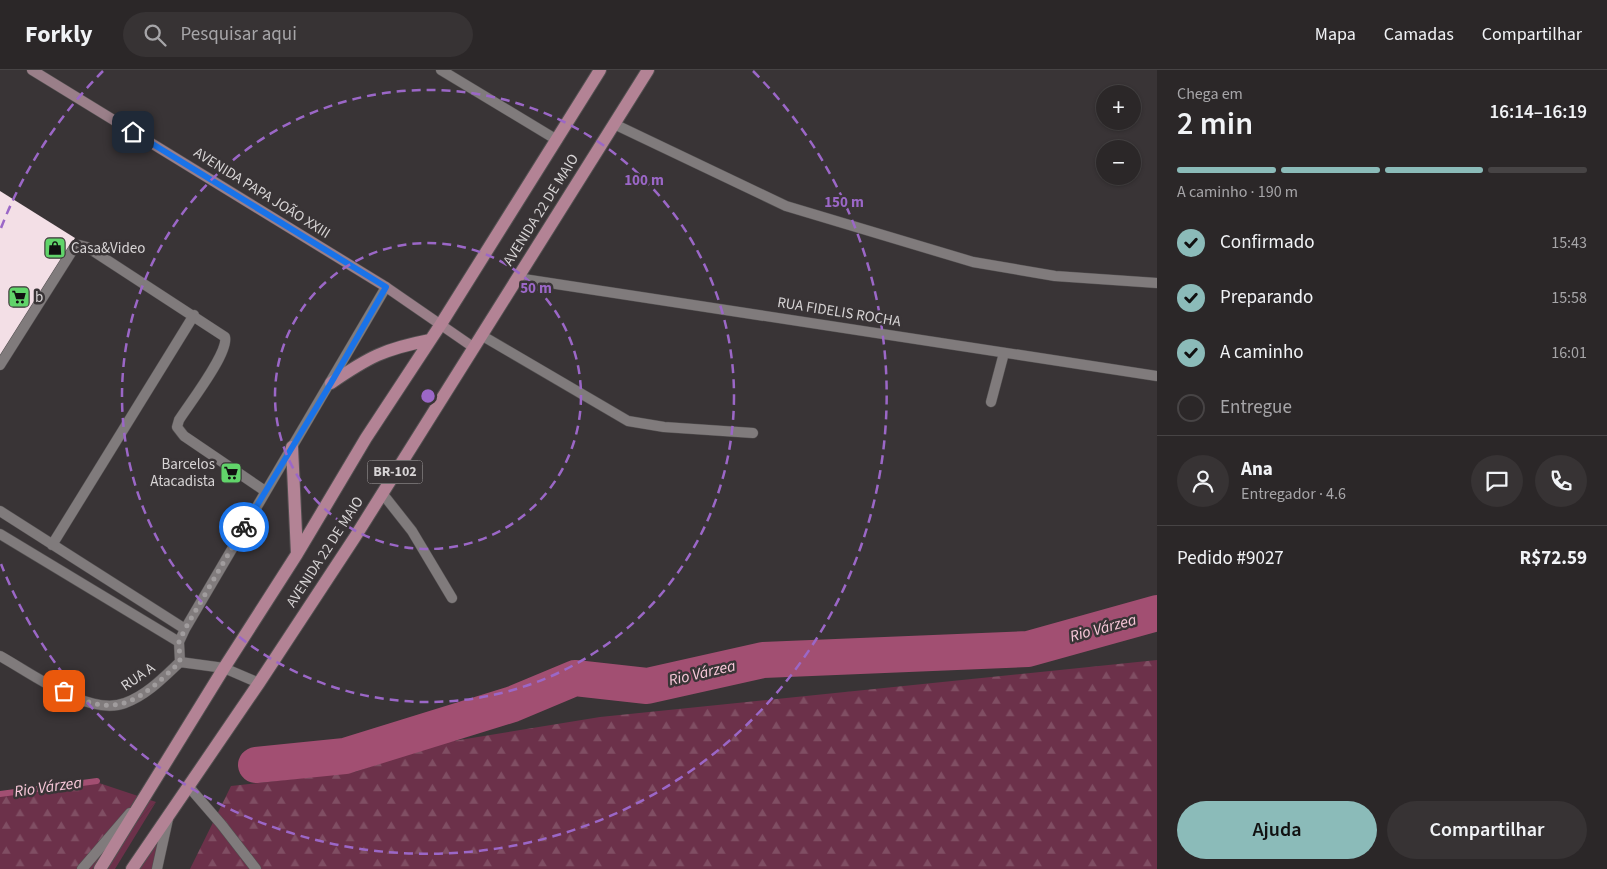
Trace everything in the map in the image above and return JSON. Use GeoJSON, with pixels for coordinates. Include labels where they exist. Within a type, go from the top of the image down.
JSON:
{"type":"FeatureCollection","features":[{"type":"Feature","properties":{"kind":"main road","name":"AVENIDA 22 DE MAIO"},"geometry":{"type":"LineString","coordinates":[[100,869],[297,554],[366,438],[441,324],[600,70]]}},
{"type":"Feature","properties":{"kind":"main road","name":"AVENIDA 22 DE MAIO"},"geometry":{"type":"LineString","coordinates":[[132,869],[259,683],[382,493],[648,70]]}},
{"type":"Feature","properties":{"kind":"main road"},"geometry":{"type":"LineString","coordinates":[[331,383],[378,353],[397,346],[430,340]]}},
{"type":"Feature","properties":{"kind":"main road"},"geometry":{"type":"LineString","coordinates":[[292,446],[297,554]]}},
{"type":"Feature","properties":{"kind":"street","name":"AVENIDA PAPA JOÃO XXIII"},"geometry":{"type":"LineString","coordinates":[[32,70],[386,287],[473,347]]}},
{"type":"Feature","properties":{"kind":"street"},"geometry":{"type":"LineString","coordinates":[[441,70],[557,140]]}},
{"type":"Feature","properties":{"kind":"street"},"geometry":{"type":"LineString","coordinates":[[614,124],[786,206],[973,262],[1055,276],[1157,283]]}},
{"type":"Feature","properties":{"kind":"street"},"geometry":{"type":"LineString","coordinates":[[0,365],[61,269],[79,245],[87,247],[220,332],[226,343],[219,359],[177,426],[184,436],[265,491]]}},
{"type":"Feature","properties":{"kind":"street","name":"RUA FIDELIS ROCHA"},"geometry":{"type":"LineString","coordinates":[[517,278],[1157,376]]}},
{"type":"Feature","properties":{"kind":"street"},"geometry":{"type":"LineString","coordinates":[[259,683],[224,668],[180,662],[179,642],[265,491],[331,383],[386,287]]}},
{"type":"Feature","properties":{"kind":"street"},"geometry":{"type":"LineString","coordinates":[[52,545],[194,315]]}},
{"type":"Feature","properties":{"kind":"street"},"geometry":{"type":"LineString","coordinates":[[481,335],[628,421],[664,427],[753,433]]}},
{"type":"Feature","properties":{"kind":"street"},"geometry":{"type":"LineString","coordinates":[[991,402],[1004,352]]}},
{"type":"Feature","properties":{"kind":"street"},"geometry":{"type":"LineString","coordinates":[[382,493],[412,531],[452,598]]}},
{"type":"Feature","properties":{"kind":"street"},"geometry":{"type":"LineString","coordinates":[[0,510],[185,629]]}},
{"type":"Feature","properties":{"kind":"street"},"geometry":{"type":"LineString","coordinates":[[0,534],[179,642]]}},
{"type":"Feature","properties":{"kind":"street","name":"RUA A"},"geometry":{"type":"LineString","coordinates":[[0,656],[80,700],[103,707],[125,704],[147,691],[180,662]]}},
{"type":"Feature","properties":{"kind":"street"},"geometry":{"type":"LineString","coordinates":[[189,787],[256,869]]}},
{"type":"Feature","properties":{"kind":"street","name":"AVENIDA 22 DE MAIO"},"geometry":{"type":"LineString","coordinates":[[82,869],[147,794]]}},
{"type":"Feature","properties":{"kind":"street"},"geometry":{"type":"LineString","coordinates":[[157,869],[168,817]]}},
{"type":"Feature","properties":{"kind":"green space"},"geometry":{"type":"Polygon","coordinates":[[[1157,660],[1157,869],[190,869],[231,786],[355,772],[435,744],[600,717],[1157,660]]]}},
{"type":"Feature","properties":{"kind":"green space"},"geometry":{"type":"Polygon","coordinates":[[[93,781],[156,802],[92,869],[0,869],[0,794],[93,781]]]}},
{"type":"Feature","properties":{"kind":"green space"},"geometry":{"type":"Polygon","coordinates":[[[156,802],[115,869],[92,869],[156,802]]]}},
{"type":"Feature","properties":{"kind":"green space"},"geometry":{"type":"Polygon","coordinates":[[[163,834],[153,869],[138,869],[163,834]]]}},
{"type":"Feature","properties":{"kind":"building","name":"b"},"geometry":{"type":"Polygon","coordinates":[[[0,191],[75,238],[0,357],[0,191]]]}},
{"type":"Feature","properties":{"kind":"waterway","name":"Rio Várzea"},"geometry":{"type":"LineString","coordinates":[[256,765],[345,756],[513,704],[575,678],[647,686],[763,660],[1028,649],[1157,613]]}},
{"type":"Feature","properties":{"kind":"waterway","name":"Rio Várzea"},"geometry":{"type":"LineString","coordinates":[[0,794],[97,781]]}},
{"type":"Feature","properties":{"kind":"way so far"},"geometry":{"type":"LineString","coordinates":[[64,691],[80,700],[103,707],[125,704],[147,691],[167,675],[180,662],[179,642],[185,629],[244,527]]}},
{"type":"Feature","properties":{"kind":"place","name":"Casa&Video"},"geometry":{"type":"Point","coordinates":[55,248]}},
{"type":"Feature","properties":{"kind":"place","name":"b"},"geometry":{"type":"Point","coordinates":[19,297]}},
{"type":"Feature","properties":{"kind":"place","name":"Barcelos Atacadista"},"geometry":{"type":"Point","coordinates":[231,473]}},
{"type":"Feature","properties":{"kind":"route"},"geometry":{"type":"LineString","coordinates":[[133,132],[386,287],[331,383],[244,527]]}}]}
